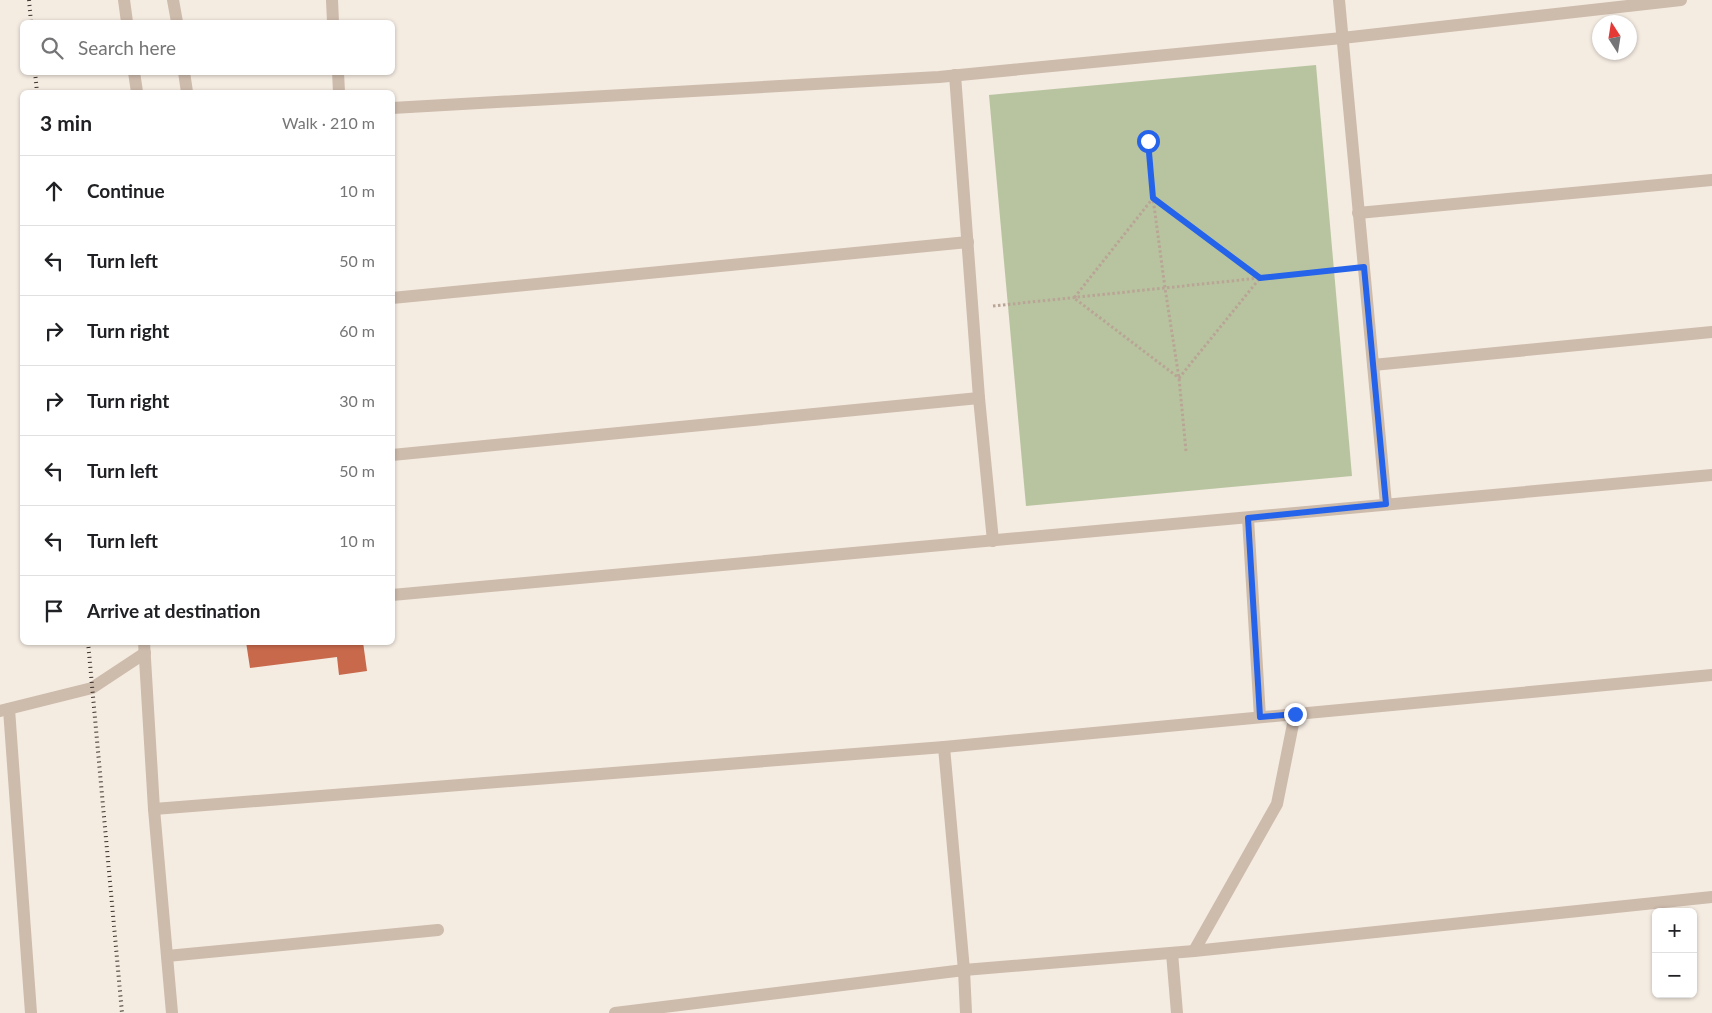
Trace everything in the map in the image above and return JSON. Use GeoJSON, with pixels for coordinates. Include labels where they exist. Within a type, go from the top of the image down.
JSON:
{"type":"FeatureCollection","features":[{"type":"Feature","properties":{"kind":"street"},"geometry":{"type":"LineString","coordinates":[[124,0],[127,20]]}},
{"type":"Feature","properties":{"kind":"street"},"geometry":{"type":"LineString","coordinates":[[173,0],[177,20]]}},
{"type":"Feature","properties":{"kind":"street"},"geometry":{"type":"LineString","coordinates":[[332,0],[334,20]]}},
{"type":"Feature","properties":{"kind":"street"},"geometry":{"type":"LineString","coordinates":[[1339,0],[1386,504]]}},
{"type":"Feature","properties":{"kind":"street"},"geometry":{"type":"LineString","coordinates":[[395,108],[955,75],[1342,38],[1681,0]]}},
{"type":"Feature","properties":{"kind":"street"},"geometry":{"type":"LineString","coordinates":[[134,75],[137,90]]}},
{"type":"Feature","properties":{"kind":"street"},"geometry":{"type":"LineString","coordinates":[[184,75],[187,90]]}},
{"type":"Feature","properties":{"kind":"street"},"geometry":{"type":"LineString","coordinates":[[338,75],[340,90]]}},
{"type":"Feature","properties":{"kind":"street"},"geometry":{"type":"LineString","coordinates":[[955,75],[972,308],[993,541]]}},
{"type":"Feature","properties":{"kind":"street"},"geometry":{"type":"LineString","coordinates":[[1358,213],[1712,180]]}},
{"type":"Feature","properties":{"kind":"street"},"geometry":{"type":"LineString","coordinates":[[395,298],[968,242]]}},
{"type":"Feature","properties":{"kind":"street"},"geometry":{"type":"LineString","coordinates":[[1373,365],[1712,332]]}},
{"type":"Feature","properties":{"kind":"street"},"geometry":{"type":"LineString","coordinates":[[395,455],[980,398]]}},
{"type":"Feature","properties":{"kind":"street"},"geometry":{"type":"LineString","coordinates":[[395,595],[1712,475]]}},
{"type":"Feature","properties":{"kind":"street"},"geometry":{"type":"LineString","coordinates":[[1248,518],[1260,717]]}},
{"type":"Feature","properties":{"kind":"street"},"geometry":{"type":"LineString","coordinates":[[31,1013],[4,710],[92,688],[144,648]]}},
{"type":"Feature","properties":{"kind":"street"},"geometry":{"type":"LineString","coordinates":[[144,648],[154,809],[172,1013]]}},
{"type":"Feature","properties":{"kind":"street"},"geometry":{"type":"LineString","coordinates":[[154,809],[944,747],[1712,674]]}},
{"type":"Feature","properties":{"kind":"street"},"geometry":{"type":"LineString","coordinates":[[1194,951],[1277,804],[1295,714]]}},
{"type":"Feature","properties":{"kind":"street"},"geometry":{"type":"LineString","coordinates":[[944,747],[964,970],[966,1013]]}},
{"type":"Feature","properties":{"kind":"street"},"geometry":{"type":"LineString","coordinates":[[615,1013],[964,970],[1194,951],[1712,897]]}},
{"type":"Feature","properties":{"kind":"street"},"geometry":{"type":"LineString","coordinates":[[167,956],[438,930]]}},
{"type":"Feature","properties":{"kind":"street"},"geometry":{"type":"LineString","coordinates":[[1172,953],[1177,1013]]}},
{"type":"Feature","properties":{"kind":"path"},"geometry":{"type":"LineString","coordinates":[[1148,141],[1164,288],[1179,378],[1186,451]]}},
{"type":"Feature","properties":{"kind":"path"},"geometry":{"type":"LineString","coordinates":[[1153,198],[1260,278]]}},
{"type":"Feature","properties":{"kind":"path"},"geometry":{"type":"LineString","coordinates":[[1074,298],[1153,198]]}},
{"type":"Feature","properties":{"kind":"path"},"geometry":{"type":"LineString","coordinates":[[972,308],[1364,267]]}},
{"type":"Feature","properties":{"kind":"path"},"geometry":{"type":"LineString","coordinates":[[1179,378],[1260,278]]}},
{"type":"Feature","properties":{"kind":"path"},"geometry":{"type":"LineString","coordinates":[[1074,298],[1179,378]]}},
{"type":"Feature","properties":{"kind":"green space"},"geometry":{"type":"Polygon","coordinates":[[[1316,65],[1352,476],[1026,506],[989,95],[1316,65]]]}},
{"type":"Feature","properties":{"kind":"building"},"geometry":{"type":"Polygon","coordinates":[[[246,645],[363,645],[367,671],[339,675],[337,657],[250,668],[246,645]]]}},
{"type":"Feature","properties":{"kind":"railway"},"geometry":{"type":"LineString","coordinates":[[29,0],[31,20]]}},
{"type":"Feature","properties":{"kind":"railway"},"geometry":{"type":"LineString","coordinates":[[35,75],[37,90]]}},
{"type":"Feature","properties":{"kind":"railway"},"geometry":{"type":"LineString","coordinates":[[88,645],[122,1013]]}},
{"type":"Feature","properties":{"kind":"route"},"geometry":{"type":"LineString","coordinates":[[1148,141],[1153,198],[1260,278],[1364,267],[1386,504],[1248,518],[1260,717],[1295,714]]}}]}
